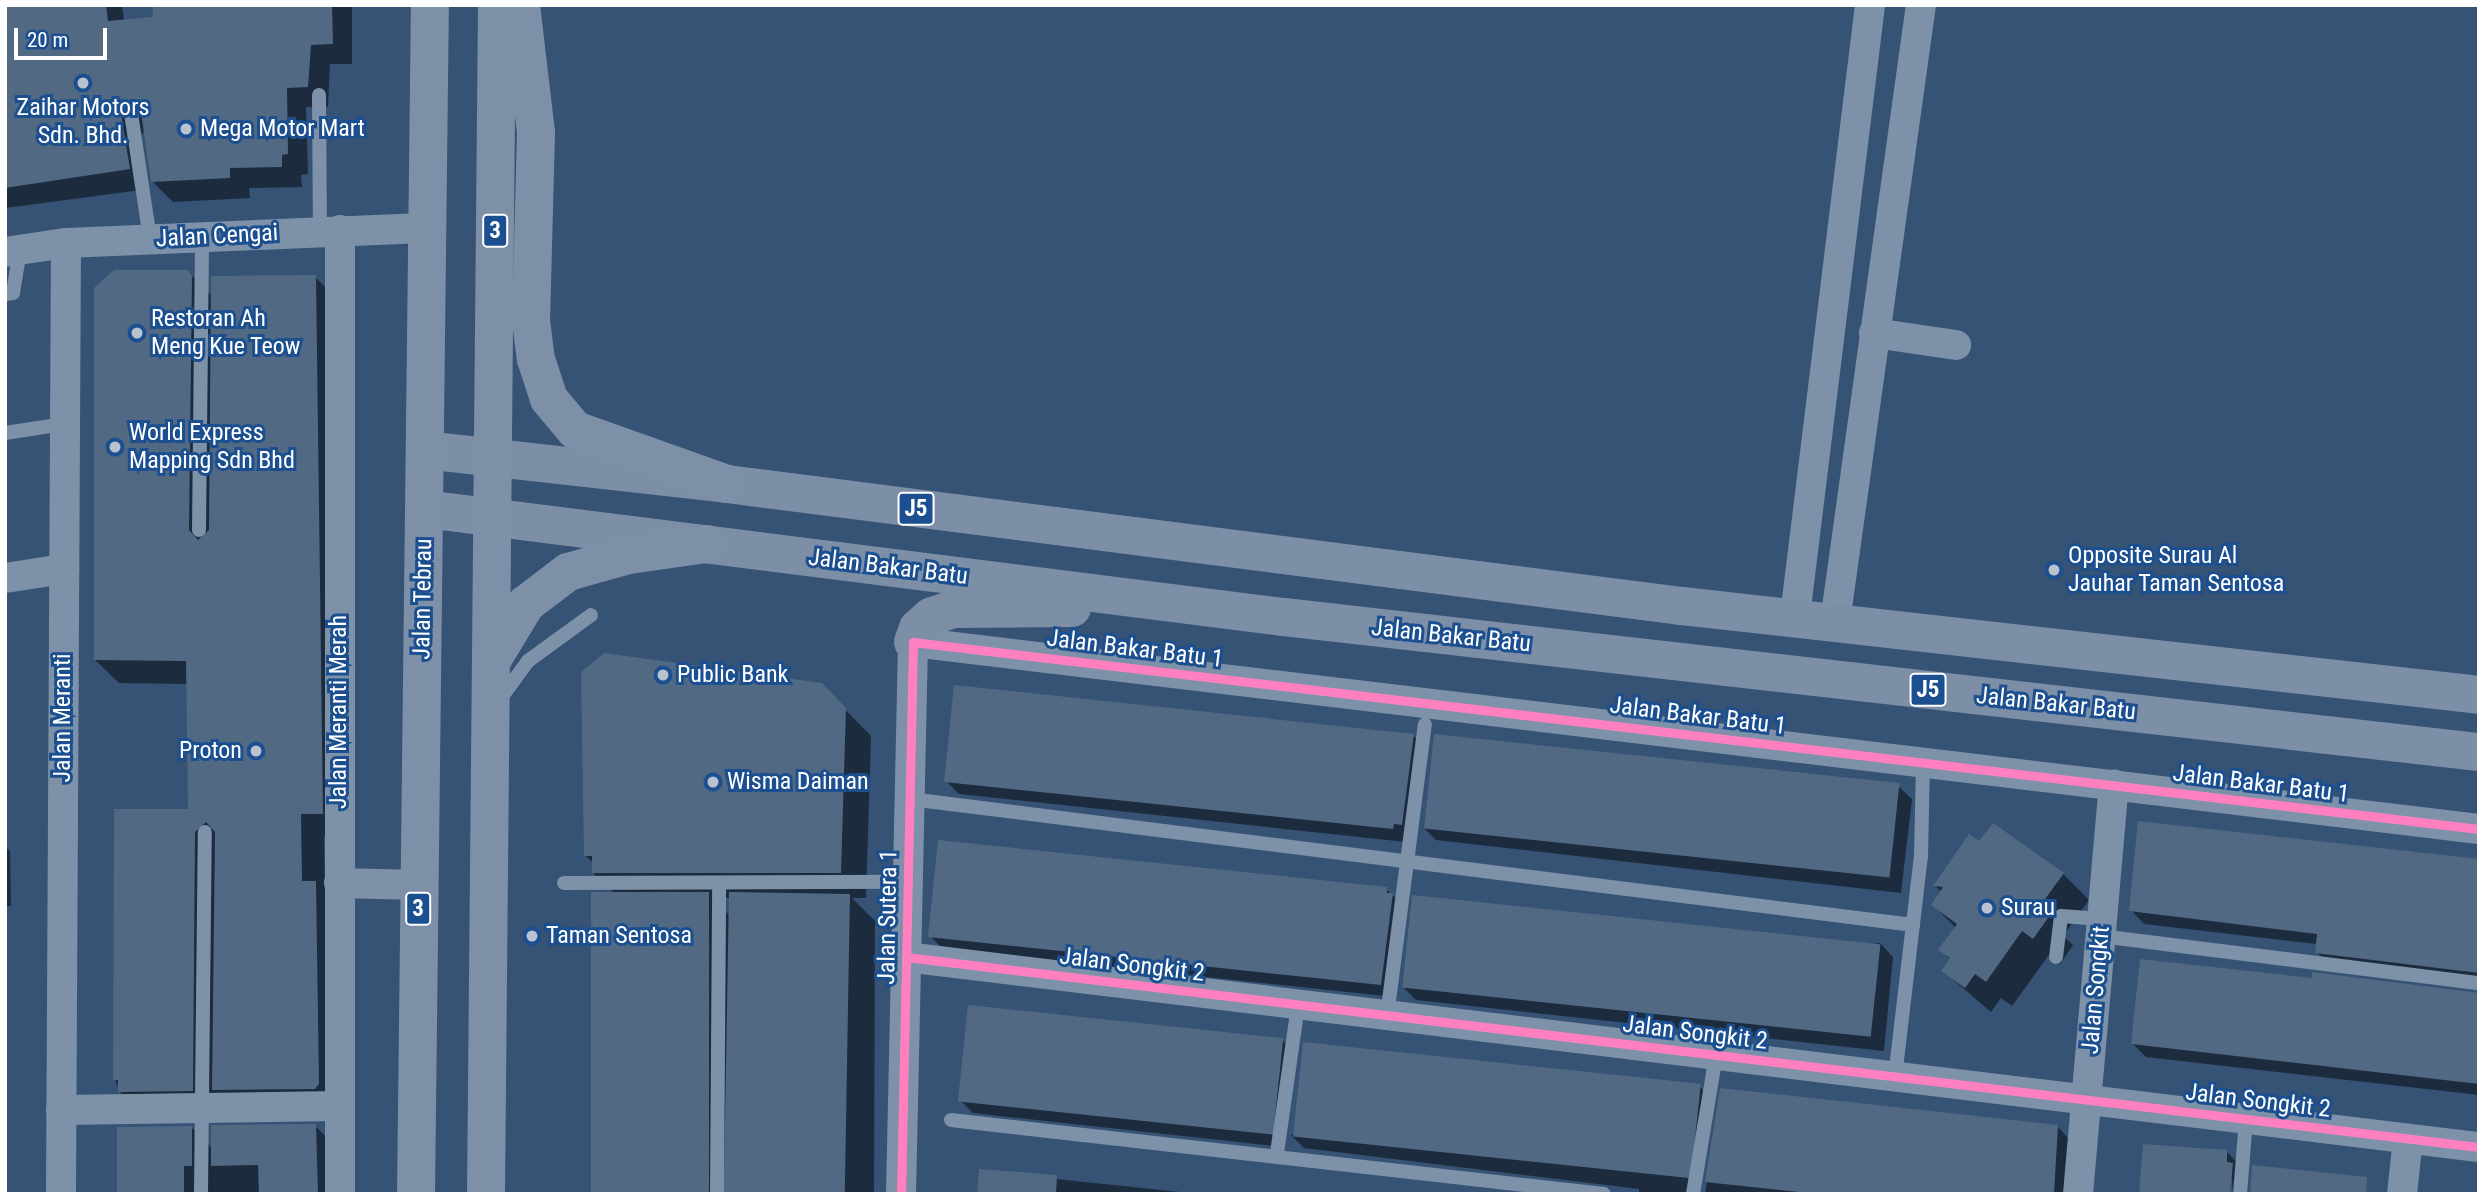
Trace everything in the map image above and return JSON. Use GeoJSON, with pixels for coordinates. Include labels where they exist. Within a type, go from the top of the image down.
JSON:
{"type":"FeatureCollection","features":[{"type":"Feature","properties":{"kind":"highway","name":"Jalan Tebrau"},"geometry":{"type":"LineString","coordinates":[[415,1194],[430,228],[430,5]]}},
{"type":"Feature","properties":{"kind":"highway","name":"3"},"geometry":{"type":"LineString","coordinates":[[486,1194],[497,5]]}},
{"type":"Feature","properties":{"kind":"highway"},"geometry":{"type":"LineString","coordinates":[[522,5],[536,132],[531,320],[536,359],[549,399],[575,430],[727,484]]}},
{"type":"Feature","properties":{"kind":"highway"},"geometry":{"type":"LineString","coordinates":[[491,662],[526,604],[568,572],[629,555],[706,544]]}},
{"type":"Feature","properties":{"kind":"main road","name":"J5"},"geometry":{"type":"LineString","coordinates":[[425,450],[727,484],[1668,604],[1814,626],[2479,695]]}},
{"type":"Feature","properties":{"kind":"main road","name":"Jalan Bakar Batu"},"geometry":{"type":"LineString","coordinates":[[425,509],[1284,617],[2474,752]]}},
{"type":"Feature","properties":{"kind":"main road"},"geometry":{"type":"LineString","coordinates":[[913,642],[918,628],[932,616],[953,609],[1063,610],[1106,595]]}},
{"type":"Feature","properties":{"kind":"main road"},"geometry":{"type":"LineString","coordinates":[[1284,617],[1473,627],[1759,658],[1780,655],[1814,626],[1824,652],[1890,677],[2270,719],[2474,752]]}},
{"type":"Feature","properties":{"kind":"street"},"geometry":{"type":"LineString","coordinates":[[1814,626],[1871,5]]}},
{"type":"Feature","properties":{"kind":"street"},"geometry":{"type":"LineString","coordinates":[[1814,626],[1874,333],[1921,5]]}},
{"type":"Feature","properties":{"kind":"street","name":"Jalan Cengai"},"geometry":{"type":"LineString","coordinates":[[13,251],[65,243],[430,228]]}},
{"type":"Feature","properties":{"kind":"street","name":"Jalan Meranti Merah"},"geometry":{"type":"LineString","coordinates":[[330,231],[339,883],[340,1194]]}},
{"type":"Feature","properties":{"kind":"street","name":"Jalan Meranti"},"geometry":{"type":"LineString","coordinates":[[61,1194],[65,243]]}},
{"type":"Feature","properties":{"kind":"street"},"geometry":{"type":"LineString","coordinates":[[1874,333],[1956,345]]}},
{"type":"Feature","properties":{"kind":"street"},"geometry":{"type":"LineString","coordinates":[[5,578],[64,569]]}},
{"type":"Feature","properties":{"kind":"street","name":"Jalan Bakar Batu 1"},"geometry":{"type":"LineString","coordinates":[[913,642],[2479,829]]}},
{"type":"Feature","properties":{"kind":"street","name":"Jalan Sutera 1"},"geometry":{"type":"LineString","coordinates":[[901,1194],[913,642]]}},
{"type":"Feature","properties":{"kind":"street","name":"Jalan Songkit"},"geometry":{"type":"LineString","coordinates":[[2078,1194],[2114,785]]}},
{"type":"Feature","properties":{"kind":"street"},"geometry":{"type":"LineString","coordinates":[[339,883],[418,885]]}},
{"type":"Feature","properties":{"kind":"street","name":"Jalan Songkit 2"},"geometry":{"type":"LineString","coordinates":[[906,957],[2479,1147]]}},
{"type":"Feature","properties":{"kind":"street"},"geometry":{"type":"LineString","coordinates":[[61,1110],[339,1107]]}},
{"type":"Feature","properties":{"kind":"street"},"geometry":{"type":"LineString","coordinates":[[2402,1194],[2408,1139]]}},
{"type":"Feature","properties":{"kind":"lane"},"geometry":{"type":"LineString","coordinates":[[319,95],[330,231]]}},
{"type":"Feature","properties":{"kind":"lane"},"geometry":{"type":"LineString","coordinates":[[131,113],[150,239]]}},
{"type":"Feature","properties":{"kind":"lane"},"geometry":{"type":"LineString","coordinates":[[199,530],[202,237]]}},
{"type":"Feature","properties":{"kind":"lane"},"geometry":{"type":"LineString","coordinates":[[5,294],[13,293],[13,251]]}},
{"type":"Feature","properties":{"kind":"lane"},"geometry":{"type":"LineString","coordinates":[[5,433],[64,424]]}},
{"type":"Feature","properties":{"kind":"lane"},"geometry":{"type":"LineString","coordinates":[[492,715],[527,661],[591,615]]}},
{"type":"Feature","properties":{"kind":"lane"},"geometry":{"type":"LineString","coordinates":[[1387,1016],[1405,859],[1425,724]]}},
{"type":"Feature","properties":{"kind":"lane"},"geometry":{"type":"LineString","coordinates":[[1895,1077],[1921,857],[1923,763]]}},
{"type":"Feature","properties":{"kind":"lane"},"geometry":{"type":"LineString","coordinates":[[909,799],[1405,859],[1913,925]]}},
{"type":"Feature","properties":{"kind":"lane"},"geometry":{"type":"LineString","coordinates":[[201,1194],[205,831]]}},
{"type":"Feature","properties":{"kind":"lane"},"geometry":{"type":"LineString","coordinates":[[564,883],[908,883]]}},
{"type":"Feature","properties":{"kind":"lane"},"geometry":{"type":"LineString","coordinates":[[718,1194],[719,883]]}},
{"type":"Feature","properties":{"kind":"lane"},"geometry":{"type":"LineString","coordinates":[[2056,957],[2061,916],[2101,927],[2479,983]]}},
{"type":"Feature","properties":{"kind":"lane"},"geometry":{"type":"LineString","coordinates":[[1277,1153],[1298,1005]]}},
{"type":"Feature","properties":{"kind":"lane"},"geometry":{"type":"LineString","coordinates":[[1693,1194],[1716,1055]]}},
{"type":"Feature","properties":{"kind":"lane"},"geometry":{"type":"LineString","coordinates":[[951,1119],[1277,1153],[1604,1194]]}},
{"type":"Feature","properties":{"kind":"lane"},"geometry":{"type":"LineString","coordinates":[[2240,1194],[2246,1119]]}},
{"type":"Feature","properties":{"kind":"building"},"geometry":{"type":"Polygon","coordinates":[[[5,5],[106,5],[108,21],[153,17],[152,5],[332,5],[333,44],[311,45],[308,87],[287,88],[288,154],[282,155],[282,167],[230,168],[230,178],[151,182],[141,112],[130,103],[121,114],[130,169],[5,188],[5,5]]]}},
{"type":"Feature","properties":{"kind":"building"},"geometry":{"type":"Polygon","coordinates":[[[114,270],[188,270],[192,276],[189,530],[198,540],[209,530],[211,276],[316,275],[323,814],[301,814],[302,881],[316,881],[319,1084],[315,1089],[212,1090],[215,832],[206,822],[195,832],[193,1091],[118,1092],[118,1080],[113,1080],[114,809],[188,809],[186,661],[94,660],[94,288],[114,270]]]}},
{"type":"Feature","properties":{"kind":"building","name":"Wisma Daiman"},"geometry":{"type":"Polygon","coordinates":[[[604,653],[822,683],[846,708],[841,873],[592,873],[592,856],[584,856],[581,672],[604,653]]]}},
{"type":"Feature","properties":{"kind":"building"},"geometry":{"type":"Polygon","coordinates":[[[954,685],[1414,734],[1402,825],[1394,824],[1393,829],[944,782],[954,685]]]}},
{"type":"Feature","properties":{"kind":"building"},"geometry":{"type":"Polygon","coordinates":[[[1434,734],[1899,783],[1890,877],[1424,828],[1434,734]]]}},
{"type":"Feature","properties":{"kind":"building"},"geometry":{"type":"Polygon","coordinates":[[[2138,821],[2479,859],[2479,973],[2315,953],[2317,934],[2129,911],[2138,821]]]}},
{"type":"Feature","properties":{"kind":"building","name":"Surau"},"geometry":{"type":"Polygon","coordinates":[[[1993,823],[2064,873],[2037,910],[2048,918],[2033,939],[2022,931],[1986,982],[1975,974],[1965,988],[1941,971],[1950,958],[1938,950],[1957,924],[1931,905],[1943,887],[1933,886],[1969,834],[1979,841],[1993,823]]]}},
{"type":"Feature","properties":{"kind":"building"},"geometry":{"type":"Polygon","coordinates":[[[938,840],[1387,887],[1387,893],[1393,893],[1381,985],[928,937],[938,840]]]}},
{"type":"Feature","properties":{"kind":"building"},"geometry":{"type":"Polygon","coordinates":[[[591,892],[709,892],[709,1194],[591,1194],[591,892]]]}},
{"type":"Feature","properties":{"kind":"building"},"geometry":{"type":"Polygon","coordinates":[[[729,892],[850,894],[845,1194],[724,1194],[729,892]]]}},
{"type":"Feature","properties":{"kind":"building"},"geometry":{"type":"Polygon","coordinates":[[[1412,895],[1880,944],[1871,1037],[1402,987],[1412,895]]]}},
{"type":"Feature","properties":{"kind":"building"},"geometry":{"type":"Polygon","coordinates":[[[2140,959],[2312,978],[2312,972],[2479,993],[2479,1084],[2131,1044],[2140,959]]]}},
{"type":"Feature","properties":{"kind":"building"},"geometry":{"type":"Polygon","coordinates":[[[968,1005],[1283,1038],[1273,1135],[958,1101],[968,1005]]]}},
{"type":"Feature","properties":{"kind":"building"},"geometry":{"type":"Polygon","coordinates":[[[1303,1042],[1701,1084],[1691,1178],[1293,1136],[1303,1042]]]}},
{"type":"Feature","properties":{"kind":"building"},"geometry":{"type":"Polygon","coordinates":[[[1720,1088],[2058,1125],[2054,1194],[1817,1194],[1705,1182],[1720,1088]]]}},
{"type":"Feature","properties":{"kind":"building"},"geometry":{"type":"Polygon","coordinates":[[[316,1124],[318,1194],[259,1194],[258,1165],[211,1166],[211,1125],[316,1124]]]}},
{"type":"Feature","properties":{"kind":"building"},"geometry":{"type":"Polygon","coordinates":[[[192,1126],[192,1166],[184,1166],[184,1194],[117,1194],[117,1127],[192,1126]]]}},
{"type":"Feature","properties":{"kind":"building"},"geometry":{"type":"Polygon","coordinates":[[[2143,1144],[2227,1150],[2227,1162],[2233,1163],[2230,1194],[2139,1194],[2143,1144]]]}},
{"type":"Feature","properties":{"kind":"building"},"geometry":{"type":"Polygon","coordinates":[[[2252,1165],[2367,1177],[2366,1194],[2250,1194],[2252,1165]]]}},
{"type":"Feature","properties":{"kind":"building"},"geometry":{"type":"Polygon","coordinates":[[[979,1169],[1057,1175],[1056,1194],[977,1194],[979,1169]]]}},
{"type":"Feature","properties":{"kind":"cycle path"},"geometry":{"type":"LineString","coordinates":[[901,1194],[913,642],[2479,829]]}},
{"type":"Feature","properties":{"kind":"cycle path"},"geometry":{"type":"LineString","coordinates":[[906,957],[2479,1147]]}},
{"type":"Feature","properties":{"kind":"place","name":"Zaihar Motors Sdn. Bhd."},"geometry":{"type":"Point","coordinates":[83,83]}},
{"type":"Feature","properties":{"kind":"place","name":"Mega Motor Mart"},"geometry":{"type":"Point","coordinates":[186,129]}},
{"type":"Feature","properties":{"kind":"place","name":"Restoran Ah Meng Kue Teow"},"geometry":{"type":"Point","coordinates":[137,333]}},
{"type":"Feature","properties":{"kind":"place","name":"World Express Mapping Sdn Bhd"},"geometry":{"type":"Point","coordinates":[115,447]}},
{"type":"Feature","properties":{"kind":"place","name":"Opposite Surau Al Jauhar Taman Sentosa"},"geometry":{"type":"Point","coordinates":[2054,570]}},
{"type":"Feature","properties":{"kind":"place","name":"Public Bank"},"geometry":{"type":"Point","coordinates":[663,675]}},
{"type":"Feature","properties":{"kind":"place","name":"Proton"},"geometry":{"type":"Point","coordinates":[256,751]}},
{"type":"Feature","properties":{"kind":"place","name":"Wisma Daiman"},"geometry":{"type":"Point","coordinates":[713,782]}},
{"type":"Feature","properties":{"kind":"place","name":"Surau"},"geometry":{"type":"Point","coordinates":[1987,908]}},
{"type":"Feature","properties":{"kind":"place","name":"Taman Sentosa"},"geometry":{"type":"Point","coordinates":[532,936]}}]}
